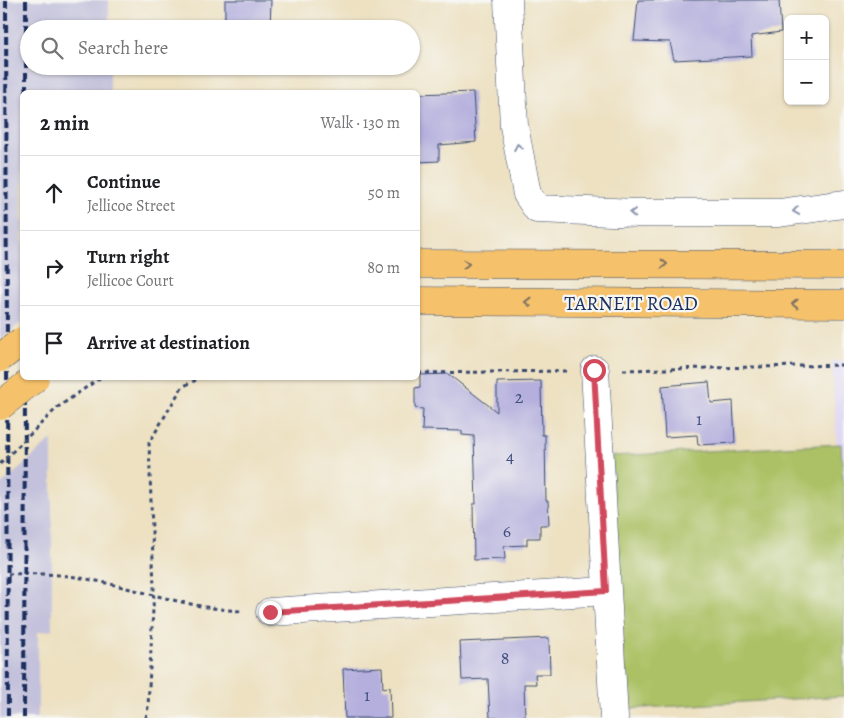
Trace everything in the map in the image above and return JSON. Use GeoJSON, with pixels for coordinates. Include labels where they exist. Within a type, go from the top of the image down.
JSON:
{"type":"FeatureCollection","features":[{"type":"Feature","properties":{"kind":"main road","name":"TARNEIT ROAD"},"geometry":{"type":"LineString","coordinates":[[420,264],[844,265]]}},
{"type":"Feature","properties":{"kind":"main road","name":"TARNEIT ROAD"},"geometry":{"type":"LineString","coordinates":[[420,301],[844,304]]}},
{"type":"Feature","properties":{"kind":"main road"},"geometry":{"type":"LineString","coordinates":[[0,358],[20,343]]}},
{"type":"Feature","properties":{"kind":"main road"},"geometry":{"type":"LineString","coordinates":[[0,406],[32,380]]}},
{"type":"Feature","properties":{"kind":"street"},"geometry":{"type":"LineString","coordinates":[[508,0],[514,126],[527,194],[537,209],[637,213],[779,213],[844,204]]}},
{"type":"Feature","properties":{"kind":"street"},"geometry":{"type":"LineString","coordinates":[[594,370],[614,718]]}},
{"type":"Feature","properties":{"kind":"street"},"geometry":{"type":"LineString","coordinates":[[270,612],[606,591]]}},
{"type":"Feature","properties":{"kind":"path"},"geometry":{"type":"LineString","coordinates":[[420,373],[844,365]]}},
{"type":"Feature","properties":{"kind":"path"},"geometry":{"type":"LineString","coordinates":[[0,464],[58,407],[97,380]]}},
{"type":"Feature","properties":{"kind":"path"},"geometry":{"type":"LineString","coordinates":[[146,718],[154,596],[149,443],[182,387],[196,380]]}},
{"type":"Feature","properties":{"kind":"path"},"geometry":{"type":"LineString","coordinates":[[8,574],[59,574],[94,580],[195,606],[236,611],[270,612]]}},
{"type":"Feature","properties":{"kind":"shaded area"},"geometry":{"type":"Polygon","coordinates":[[[0,0],[109,0],[109,20],[20,20],[20,75],[110,75],[110,90],[20,90],[20,324],[0,339],[0,0]]]}},
{"type":"Feature","properties":{"kind":"shaded area"},"geometry":{"type":"Polygon","coordinates":[[[832,361],[844,361],[844,565],[832,361]]]}},
{"type":"Feature","properties":{"kind":"shaded area"},"geometry":{"type":"Polygon","coordinates":[[[52,439],[52,630],[38,632],[38,718],[0,718],[0,486],[52,439]]]}},
{"type":"Feature","properties":{"kind":"green space"},"geometry":{"type":"Polygon","coordinates":[[[841,444],[844,497],[844,696],[626,709],[611,456],[841,444]]]}},
{"type":"Feature","properties":{"kind":"building"},"geometry":{"type":"Polygon","coordinates":[[[225,0],[271,0],[270,20],[225,20],[225,0]]]}},
{"type":"Feature","properties":{"kind":"building"},"geometry":{"type":"Polygon","coordinates":[[[638,0],[779,0],[781,32],[751,36],[752,56],[674,60],[670,42],[634,41],[638,0]]]}},
{"type":"Feature","properties":{"kind":"building"},"geometry":{"type":"Polygon","coordinates":[[[473,92],[476,142],[439,145],[439,161],[420,162],[420,94],[473,92]]]}},
{"type":"Feature","properties":{"kind":"building"},"geometry":{"type":"Polygon","coordinates":[[[448,374],[497,412],[497,382],[541,381],[542,435],[545,435],[546,501],[548,501],[549,525],[540,525],[540,538],[527,538],[527,545],[504,546],[505,559],[474,560],[473,504],[476,504],[474,436],[462,435],[462,431],[422,430],[423,409],[415,408],[415,388],[420,387],[420,375],[448,374]]]}},
{"type":"Feature","properties":{"kind":"building"},"geometry":{"type":"Polygon","coordinates":[[[709,382],[711,403],[733,401],[735,443],[698,445],[697,435],[665,437],[662,386],[709,382]]]}},
{"type":"Feature","properties":{"kind":"building"},"geometry":{"type":"Polygon","coordinates":[[[549,638],[550,674],[535,674],[536,684],[524,684],[525,718],[490,718],[488,679],[462,680],[460,642],[549,638]]]}},
{"type":"Feature","properties":{"kind":"building"},"geometry":{"type":"Polygon","coordinates":[[[382,667],[383,688],[390,687],[391,718],[345,718],[343,669],[382,667]]]}},
{"type":"Feature","properties":{"kind":"railway"},"geometry":{"type":"LineString","coordinates":[[6,0],[8,718]]}},
{"type":"Feature","properties":{"kind":"railway"},"geometry":{"type":"LineString","coordinates":[[26,0],[26,20]]}},
{"type":"Feature","properties":{"kind":"railway"},"geometry":{"type":"LineString","coordinates":[[26,75],[26,90]]}},
{"type":"Feature","properties":{"kind":"railway"},"geometry":{"type":"LineString","coordinates":[[24,718],[25,380]]}},
{"type":"Feature","properties":{"kind":"route"},"geometry":{"type":"LineString","coordinates":[[270,612],[606,591],[594,370]]}}]}
